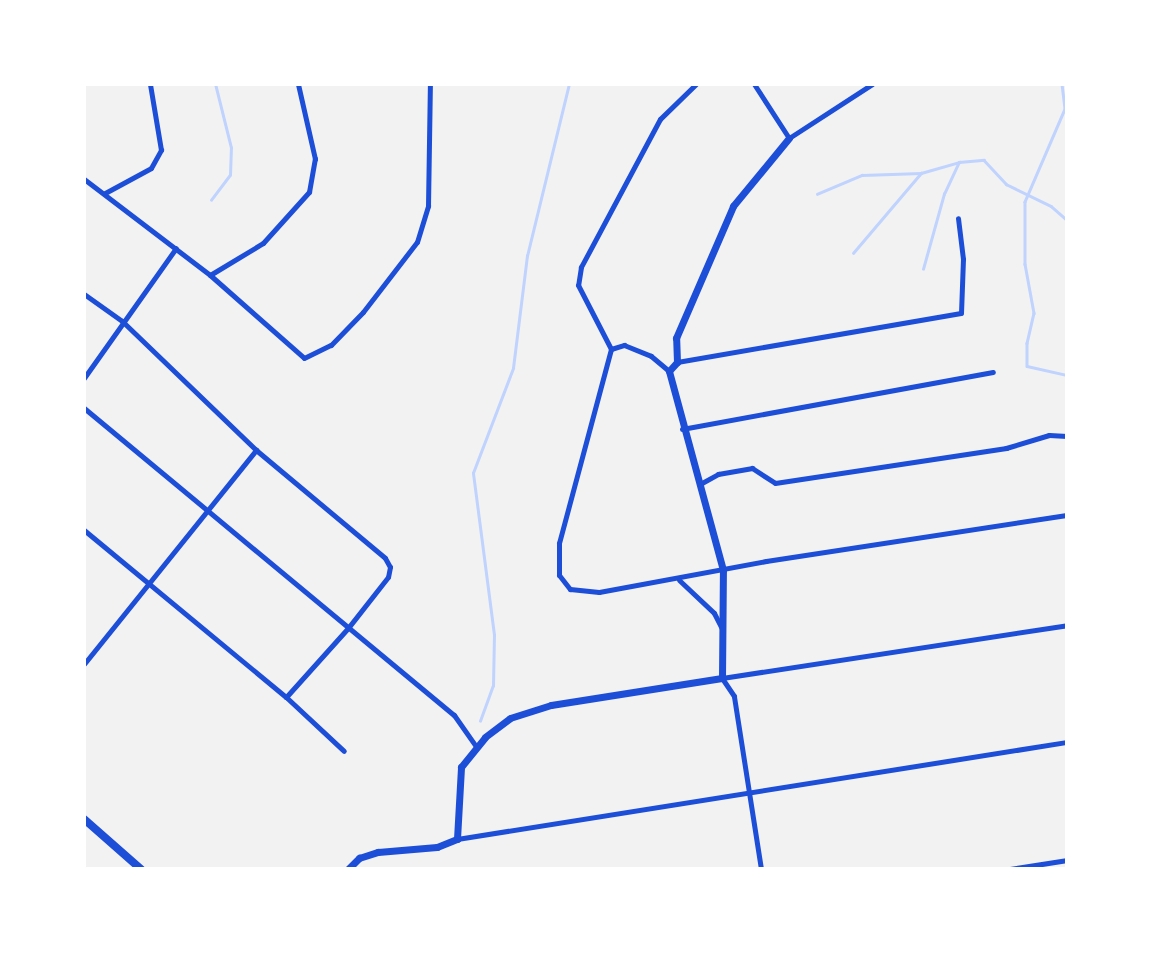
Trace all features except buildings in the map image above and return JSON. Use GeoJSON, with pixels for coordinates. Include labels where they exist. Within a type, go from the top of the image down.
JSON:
{"type":"FeatureCollection","features":[{"type":"Feature","properties":{"kind":"main road"},"geometry":{"type":"LineString","coordinates":[[84,819],[141,869]]}},
{"type":"Feature","properties":{"kind":"street"},"geometry":{"type":"LineString","coordinates":[[105,193],[151,168],[161,150],[150,84]]}},
{"type":"Feature","properties":{"kind":"street"},"geometry":{"type":"LineString","coordinates":[[210,275],[263,243],[309,192],[315,159],[298,84]]}},
{"type":"Feature","properties":{"kind":"street"},"geometry":{"type":"LineString","coordinates":[[84,179],[176,247],[304,358],[331,345],[363,312],[417,242],[428,206],[430,84]]}},
{"type":"Feature","properties":{"kind":"street"},"geometry":{"type":"LineString","coordinates":[[696,84],[660,119],[581,267],[578,285],[611,349],[559,543],[559,575],[570,589],[599,592],[1067,515]]}},
{"type":"Feature","properties":{"kind":"street"},"geometry":{"type":"LineString","coordinates":[[754,84],[789,138]]}},
{"type":"Feature","properties":{"kind":"street"},"geometry":{"type":"LineString","coordinates":[[677,362],[676,338],[733,206],[789,138],[872,84]]}},
{"type":"Feature","properties":{"kind":"street"},"geometry":{"type":"LineString","coordinates":[[669,371],[677,362],[961,313],[963,259],[958,218]]}},
{"type":"Feature","properties":{"kind":"street"},"geometry":{"type":"LineString","coordinates":[[84,379],[176,247]]}},
{"type":"Feature","properties":{"kind":"street"},"geometry":{"type":"LineString","coordinates":[[84,294],[122,321],[256,450],[385,558],[390,567],[388,577],[348,628],[286,697]]}},
{"type":"Feature","properties":{"kind":"street"},"geometry":{"type":"LineString","coordinates":[[611,349],[624,345],[652,356],[669,371],[682,429],[723,570],[722,678],[734,696],[761,869]]}},
{"type":"Feature","properties":{"kind":"street"},"geometry":{"type":"LineString","coordinates":[[682,429],[993,372]]}},
{"type":"Feature","properties":{"kind":"street"},"geometry":{"type":"LineString","coordinates":[[84,408],[207,513],[454,715],[476,746]]}},
{"type":"Feature","properties":{"kind":"street"},"geometry":{"type":"LineString","coordinates":[[700,484],[718,474],[752,468],[775,483],[1006,448],[1049,435],[1067,436]]}},
{"type":"Feature","properties":{"kind":"street"},"geometry":{"type":"LineString","coordinates":[[84,663],[87,655],[207,513],[256,450]]}},
{"type":"Feature","properties":{"kind":"street"},"geometry":{"type":"LineString","coordinates":[[84,530],[146,584],[286,697],[344,751]]}},
{"type":"Feature","properties":{"kind":"street"},"geometry":{"type":"LineString","coordinates":[[679,580],[714,613],[722,629]]}},
{"type":"Feature","properties":{"kind":"street"},"geometry":{"type":"LineString","coordinates":[[457,839],[461,767],[476,746],[524,711],[1067,625]]}},
{"type":"Feature","properties":{"kind":"street"},"geometry":{"type":"LineString","coordinates":[[348,868],[378,852],[437,846],[457,839],[748,796],[1067,742]]}},
{"type":"Feature","properties":{"kind":"street"},"geometry":{"type":"LineString","coordinates":[[1010,869],[1067,860]]}},
{"type":"Feature","properties":{"kind":"waterway"},"geometry":{"type":"LineString","coordinates":[[211,200],[230,175],[231,148],[215,84]]}},
{"type":"Feature","properties":{"kind":"waterway"},"geometry":{"type":"LineString","coordinates":[[480,721],[493,686],[494,635],[473,473],[513,368],[527,256],[569,84]]}},
{"type":"Feature","properties":{"kind":"waterway"},"geometry":{"type":"LineString","coordinates":[[1062,84],[1065,109],[1025,202],[1025,264],[1034,313],[1027,343],[1027,366],[1067,375]]}},
{"type":"Feature","properties":{"kind":"waterway"},"geometry":{"type":"LineString","coordinates":[[923,269],[944,194],[959,162],[984,160],[1006,184],[1051,206],[1067,220]]}},
{"type":"Feature","properties":{"kind":"waterway"},"geometry":{"type":"LineString","coordinates":[[817,194],[862,175],[921,173],[959,162]]}},
{"type":"Feature","properties":{"kind":"waterway"},"geometry":{"type":"LineString","coordinates":[[853,253],[921,173]]}}]}
